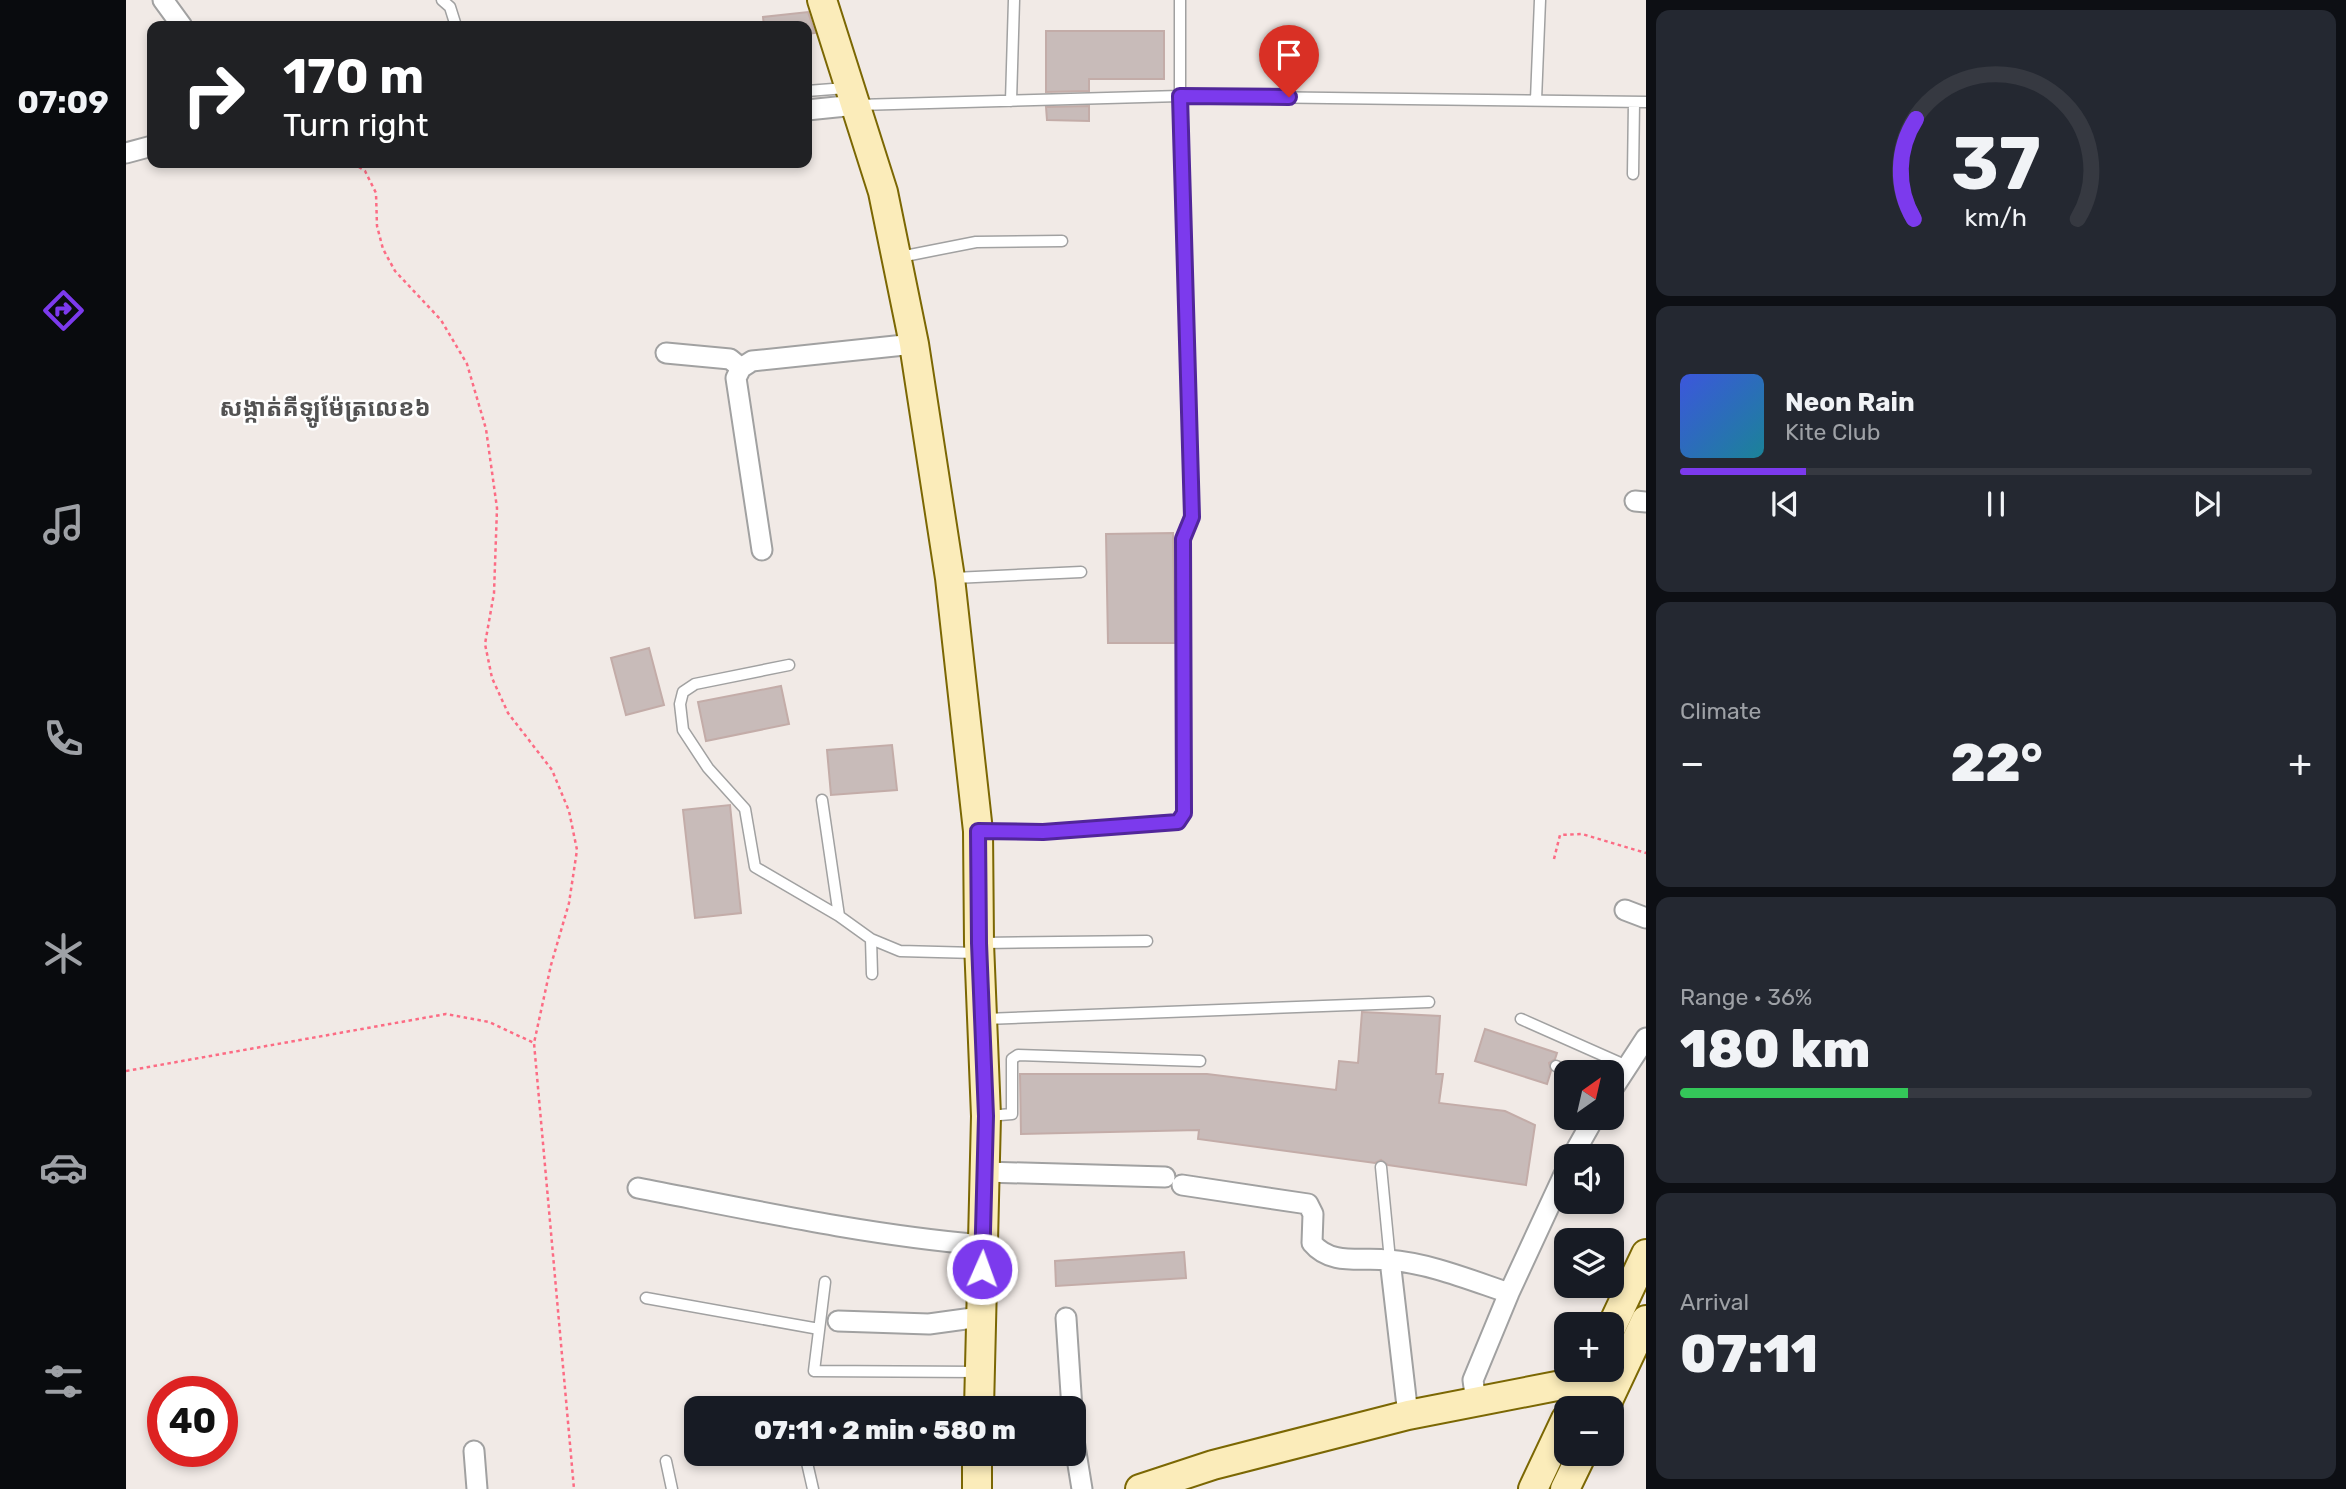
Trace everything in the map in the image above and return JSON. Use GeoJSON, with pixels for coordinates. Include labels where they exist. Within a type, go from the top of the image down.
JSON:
{"type":"FeatureCollection","features":[{"type":"Feature","properties":{"kind":"street"},"geometry":{"type":"LineString","coordinates":[[163,0],[178,21]]}},
{"type":"Feature","properties":{"kind":"street"},"geometry":{"type":"LineString","coordinates":[[822,0],[883,192],[914,344],[950,578],[978,831],[979,948],[986,1116],[978,1396]]}},
{"type":"Feature","properties":{"kind":"street"},"geometry":{"type":"LineString","coordinates":[[812,108],[853,96]]}},
{"type":"Feature","properties":{"kind":"street"},"geometry":{"type":"LineString","coordinates":[[126,153],[147,147]]}},
{"type":"Feature","properties":{"kind":"street"},"geometry":{"type":"LineString","coordinates":[[762,550],[736,378],[741,368],[752,361],[914,344]]}},
{"type":"Feature","properties":{"kind":"street"},"geometry":{"type":"LineString","coordinates":[[666,353],[730,359],[741,368]]}},
{"type":"Feature","properties":{"kind":"street"},"geometry":{"type":"LineString","coordinates":[[1625,910],[1646,918]]}},
{"type":"Feature","properties":{"kind":"street"},"geometry":{"type":"LineString","coordinates":[[1624,1071],[1646,1038]]}},
{"type":"Feature","properties":{"kind":"street"},"geometry":{"type":"LineString","coordinates":[[985,1172],[1174,1181],[1308,1204],[1313,1214],[1312,1243],[1320,1253],[1336,1259],[1390,1260],[1434,1269],[1509,1293]]}},
{"type":"Feature","properties":{"kind":"street"},"geometry":{"type":"LineString","coordinates":[[638,1188],[894,1236],[983,1245]]}},
{"type":"Feature","properties":{"kind":"street"},"geometry":{"type":"LineString","coordinates":[[1476,1402],[1473,1380],[1554,1196]]}},
{"type":"Feature","properties":{"kind":"street"},"geometry":{"type":"LineString","coordinates":[[1608,1396],[1646,1254]]}},
{"type":"Feature","properties":{"kind":"street"},"geometry":{"type":"LineString","coordinates":[[1390,1260],[1408,1415]]}},
{"type":"Feature","properties":{"kind":"street"},"geometry":{"type":"LineString","coordinates":[[829,1325],[929,1324],[980,1318]]}},
{"type":"Feature","properties":{"kind":"street"},"geometry":{"type":"LineString","coordinates":[[1066,1318],[1071,1396]]}},
{"type":"Feature","properties":{"kind":"street"},"geometry":{"type":"LineString","coordinates":[[1140,1489],[1213,1465],[1408,1415],[1572,1383],[1581,1389]]}},
{"type":"Feature","properties":{"kind":"street"},"geometry":{"type":"LineString","coordinates":[[1532,1489],[1554,1444]]}},
{"type":"Feature","properties":{"kind":"street"},"geometry":{"type":"LineString","coordinates":[[474,1451],[477,1489]]}},
{"type":"Feature","properties":{"kind":"street"},"geometry":{"type":"LineString","coordinates":[[977,1489],[978,1466]]}},
{"type":"Feature","properties":{"kind":"street"},"geometry":{"type":"LineString","coordinates":[[1078,1466],[1082,1489]]}},
{"type":"Feature","properties":{"kind":"street"},"geometry":{"type":"LineString","coordinates":[[1565,1489],[1576,1466]]}},
{"type":"Feature","properties":{"kind":"lane"},"geometry":{"type":"LineString","coordinates":[[442,0],[450,7],[454,21]]}},
{"type":"Feature","properties":{"kind":"lane"},"geometry":{"type":"LineString","coordinates":[[1011,100],[1014,0]]}},
{"type":"Feature","properties":{"kind":"lane"},"geometry":{"type":"LineString","coordinates":[[978,831],[1043,832],[1178,822],[1184,813],[1183,539],[1192,517],[1180,96],[1180,0]]}},
{"type":"Feature","properties":{"kind":"lane"},"geometry":{"type":"LineString","coordinates":[[1536,100],[1539,0]]}},
{"type":"Feature","properties":{"kind":"lane"},"geometry":{"type":"LineString","coordinates":[[812,92],[853,96],[1011,100],[1180,96],[1646,102]]}},
{"type":"Feature","properties":{"kind":"lane"},"geometry":{"type":"LineString","coordinates":[[1633,174],[1634,102]]}},
{"type":"Feature","properties":{"kind":"lane"},"geometry":{"type":"LineString","coordinates":[[896,258],[976,242],[1062,241]]}},
{"type":"Feature","properties":{"kind":"lane"},"geometry":{"type":"LineString","coordinates":[[950,578],[1081,572]]}},
{"type":"Feature","properties":{"kind":"lane"},"geometry":{"type":"LineString","coordinates":[[789,665],[695,684],[683,692],[680,704],[683,730],[708,768],[745,809],[755,867],[839,916],[871,939],[900,951],[1147,941]]}},
{"type":"Feature","properties":{"kind":"lane"},"geometry":{"type":"LineString","coordinates":[[822,800],[839,916]]}},
{"type":"Feature","properties":{"kind":"lane"},"geometry":{"type":"LineString","coordinates":[[871,939],[872,974]]}},
{"type":"Feature","properties":{"kind":"lane"},"geometry":{"type":"LineString","coordinates":[[983,1019],[1429,1002]]}},
{"type":"Feature","properties":{"kind":"lane"},"geometry":{"type":"LineString","coordinates":[[1521,1019],[1627,1066]]}},
{"type":"Feature","properties":{"kind":"lane"},"geometry":{"type":"LineString","coordinates":[[986,1116],[1012,1114],[1012,1059],[1018,1055],[1200,1061]]}},
{"type":"Feature","properties":{"kind":"lane"},"geometry":{"type":"LineString","coordinates":[[1381,1167],[1390,1260]]}},
{"type":"Feature","properties":{"kind":"lane"},"geometry":{"type":"LineString","coordinates":[[825,1282],[829,1325],[814,1371],[979,1371]]}},
{"type":"Feature","properties":{"kind":"lane"},"geometry":{"type":"LineString","coordinates":[[646,1298],[829,1325]]}},
{"type":"Feature","properties":{"kind":"lane"},"geometry":{"type":"LineString","coordinates":[[666,1461],[672,1489]]}},
{"type":"Feature","properties":{"kind":"lane"},"geometry":{"type":"LineString","coordinates":[[808,1466],[813,1489]]}},
{"type":"Feature","properties":{"kind":"path"},"geometry":{"type":"LineString","coordinates":[[360,168],[365,171],[376,193],[377,226],[383,249],[395,271],[441,320],[467,364],[486,429],[497,508],[494,593],[485,644],[492,678],[508,713],[552,770],[569,811],[576,850],[569,903],[551,965],[534,1043],[574,1489]]}},
{"type":"Feature","properties":{"kind":"path"},"geometry":{"type":"LineString","coordinates":[[1554,859],[1560,835],[1582,834],[1646,853]]}},
{"type":"Feature","properties":{"kind":"path"},"geometry":{"type":"LineString","coordinates":[[126,1071],[446,1014],[489,1022],[534,1043]]}},
{"type":"Feature","properties":{"kind":"building"},"geometry":{"type":"Polygon","coordinates":[[[808,12],[811,21],[763,21],[763,17],[808,12]]]}},
{"type":"Feature","properties":{"kind":"building"},"geometry":{"type":"Polygon","coordinates":[[[1046,31],[1164,31],[1164,79],[1089,79],[1089,91],[1046,92],[1046,31]]]}},
{"type":"Feature","properties":{"kind":"building"},"geometry":{"type":"Polygon","coordinates":[[[1089,106],[1089,121],[1047,120],[1046,107],[1089,106]]]}},
{"type":"Feature","properties":{"kind":"building"},"geometry":{"type":"Polygon","coordinates":[[[1173,533],[1175,643],[1108,643],[1106,534],[1173,533]]]}},
{"type":"Feature","properties":{"kind":"building"},"geometry":{"type":"Polygon","coordinates":[[[649,648],[664,705],[626,715],[611,658],[649,648]]]}},
{"type":"Feature","properties":{"kind":"building"},"geometry":{"type":"Polygon","coordinates":[[[781,686],[789,724],[706,741],[698,702],[781,686]]]}},
{"type":"Feature","properties":{"kind":"building"},"geometry":{"type":"Polygon","coordinates":[[[892,745],[897,790],[831,795],[827,750],[892,745]]]}},
{"type":"Feature","properties":{"kind":"building"},"geometry":{"type":"Polygon","coordinates":[[[730,805],[741,913],[695,918],[683,810],[730,805]]]}},
{"type":"Feature","properties":{"kind":"building"},"geometry":{"type":"Polygon","coordinates":[[[1362,1012],[1440,1016],[1436,1074],[1443,1074],[1439,1103],[1505,1111],[1535,1125],[1526,1185],[1388,1165],[1381,1160],[1375,1163],[1198,1139],[1199,1130],[1021,1134],[1020,1074],[1207,1074],[1336,1090],[1339,1061],[1358,1063],[1362,1012]]]}},
{"type":"Feature","properties":{"kind":"building"},"geometry":{"type":"Polygon","coordinates":[[[1485,1029],[1557,1053],[1555,1059],[1549,1063],[1551,1071],[1547,1084],[1475,1061],[1485,1029]]]}},
{"type":"Feature","properties":{"kind":"building"},"geometry":{"type":"Polygon","coordinates":[[[1184,1252],[1186,1278],[1056,1286],[1055,1261],[1184,1252]]]}},
{"type":"Feature","properties":{"kind":"district","name":"សង្កាត់គីឡូម៉ែត្រលេខ៦"},"geometry":{"type":"Point","coordinates":[325,408]}},
{"type":"Feature","properties":{"kind":"route"},"geometry":{"type":"LineString","coordinates":[[982,1269],[986,1116],[979,943],[978,831],[1043,832],[1178,822],[1184,813],[1183,539],[1192,517],[1180,96],[1289,97]]}}]}
